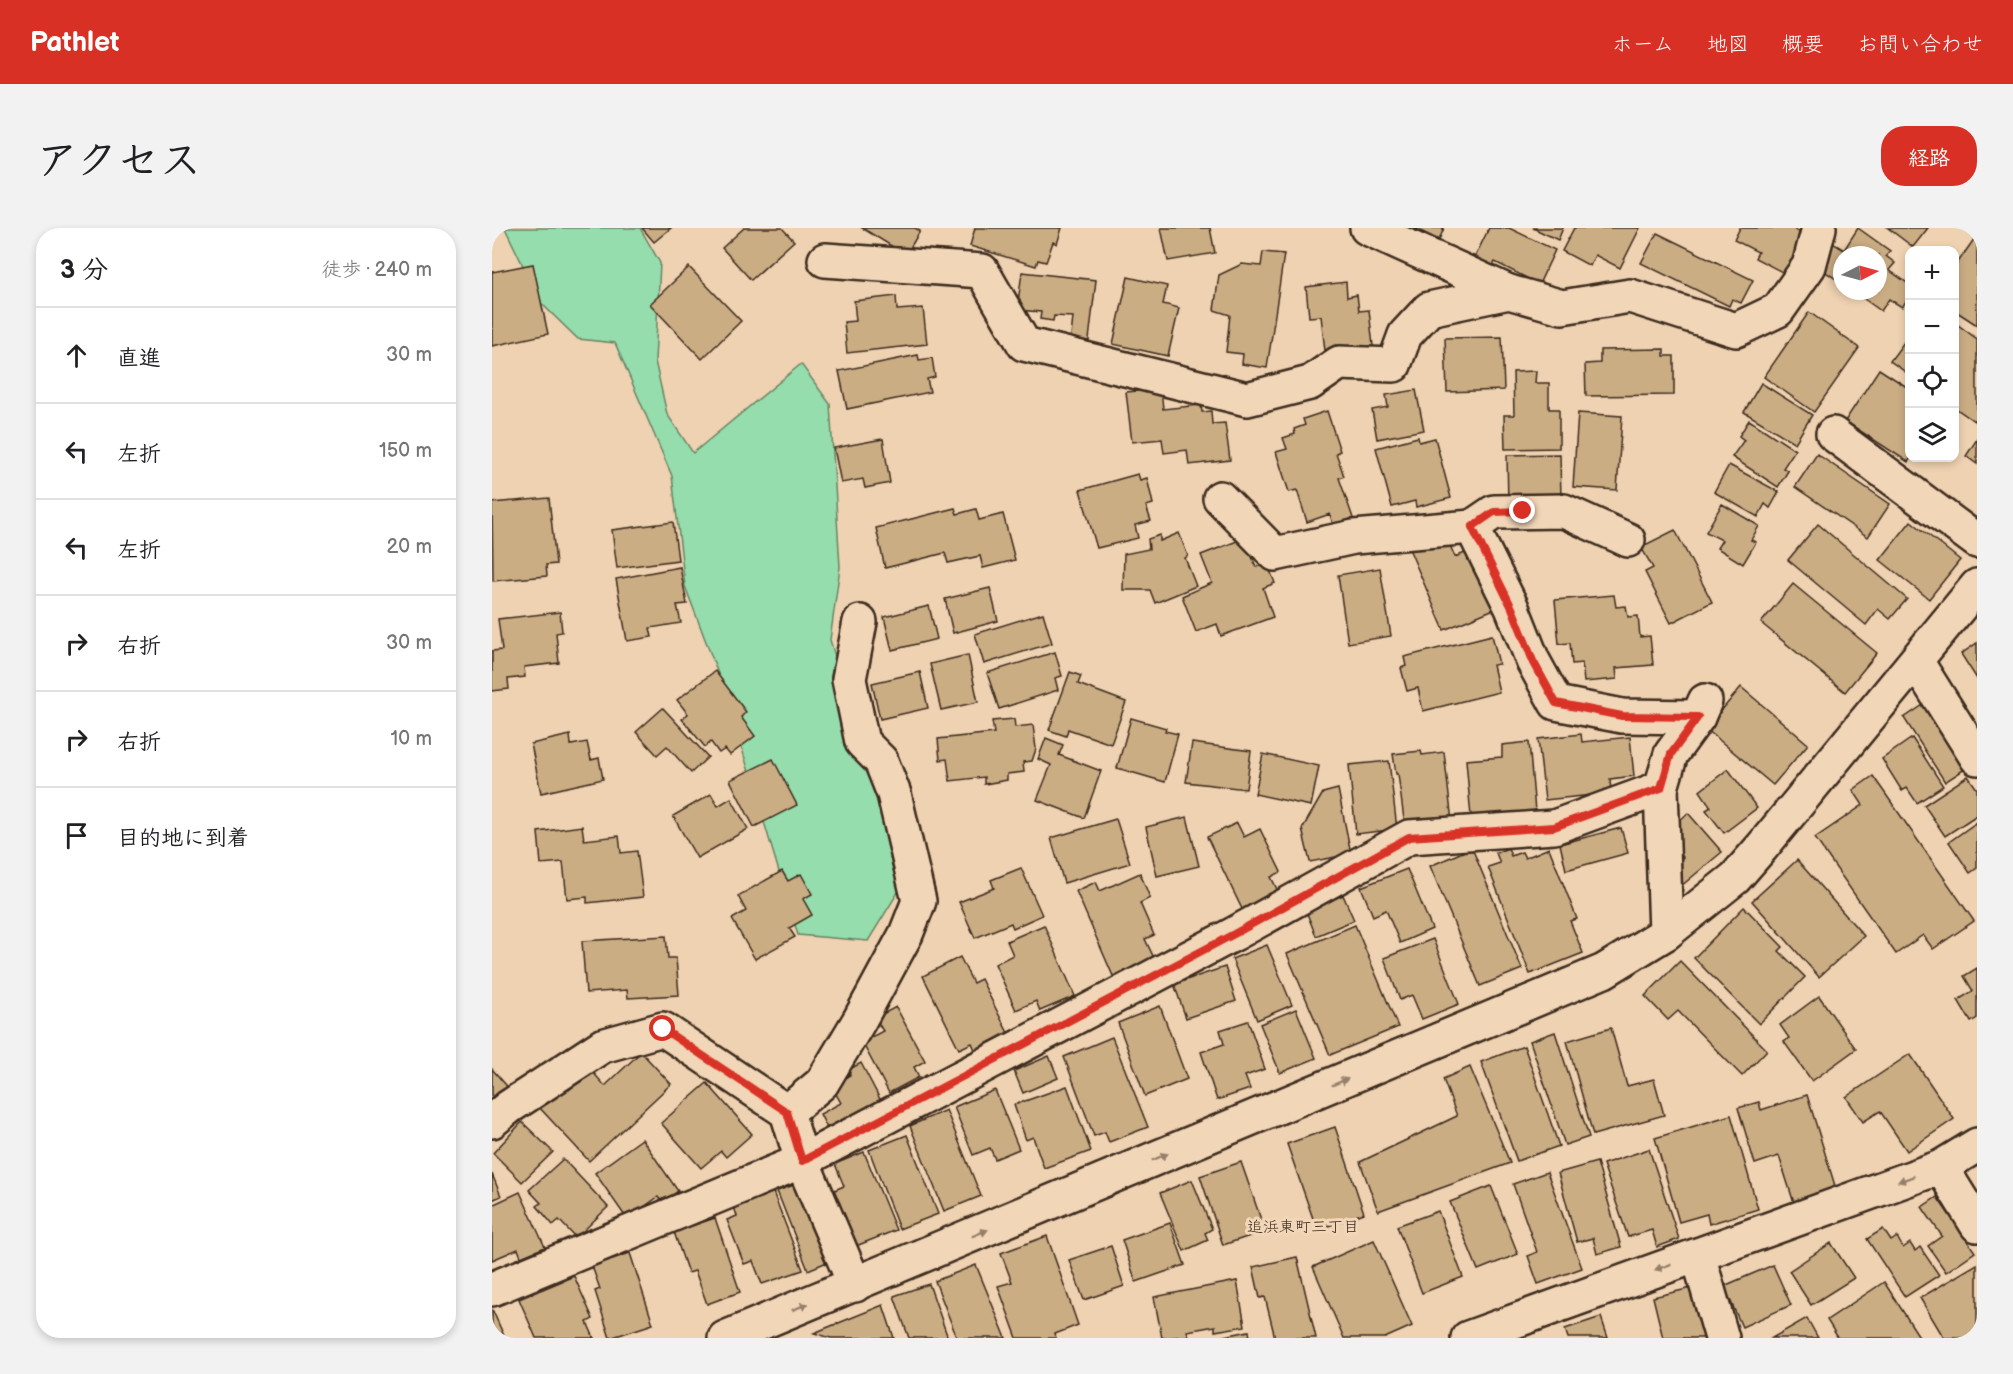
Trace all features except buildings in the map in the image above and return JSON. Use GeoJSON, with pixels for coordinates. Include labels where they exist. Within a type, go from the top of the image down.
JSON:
{"type":"FeatureCollection","features":[{"type":"Feature","properties":{"kind":"street"},"geometry":{"type":"LineString","coordinates":[[1367,228],[1509,292],[1562,308],[1630,296],[1736,330],[1778,310],[1809,266],[1819,228]]}},
{"type":"Feature","properties":{"kind":"street"},"geometry":{"type":"LineString","coordinates":[[825,260],[982,271],[1024,344],[1247,399],[1310,383],[1339,363],[1394,365],[1405,335],[1430,309],[1509,292]]}},
{"type":"Feature","properties":{"kind":"street"},"geometry":{"type":"LineString","coordinates":[[1833,434],[1977,541]]}},
{"type":"Feature","properties":{"kind":"street"},"geometry":{"type":"LineString","coordinates":[[1220,498],[1275,555],[1354,537],[1472,527],[1494,512],[1564,511],[1628,540]]}},
{"type":"Feature","properties":{"kind":"street"},"geometry":{"type":"LineString","coordinates":[[1472,527],[1512,608],[1533,661],[1556,703],[1622,716],[1702,708],[1671,754],[1661,788],[1666,933]]}},
{"type":"Feature","properties":{"kind":"street"},"geometry":{"type":"LineString","coordinates":[[748,1335],[855,1285],[1604,971],[1666,933],[1735,878],[1977,586]]}},
{"type":"Feature","properties":{"kind":"street"},"geometry":{"type":"LineString","coordinates":[[787,1112],[822,1083],[906,934],[919,902],[894,794],[881,761],[862,742],[849,679],[860,622]]}},
{"type":"Feature","properties":{"kind":"street"},"geometry":{"type":"LineString","coordinates":[[1916,661],[1977,758]]}},
{"type":"Feature","properties":{"kind":"street"},"geometry":{"type":"LineString","coordinates":[[492,1289],[802,1161],[1234,934],[1409,837],[1554,827],[1661,788]]}},
{"type":"Feature","properties":{"kind":"street"},"geometry":{"type":"LineString","coordinates":[[492,1121],[509,1107],[602,1046],[663,1029],[787,1112],[802,1161],[855,1285]]}},
{"type":"Feature","properties":{"kind":"street"},"geometry":{"type":"LineString","coordinates":[[1468,1338],[1941,1167],[1977,1145]]}},
{"type":"Feature","properties":{"kind":"street"},"geometry":{"type":"LineString","coordinates":[[1941,1167],[1977,1225]]}},
{"type":"Feature","properties":{"kind":"street"},"geometry":{"type":"LineString","coordinates":[[1698,1255],[1722,1338]]}},
{"type":"Feature","properties":{"kind":"green space"},"geometry":{"type":"Polygon","coordinates":[[[505,228],[640,228],[660,263],[655,361],[667,414],[693,453],[801,364],[830,404],[840,567],[830,640],[905,881],[868,941],[798,935],[725,692],[685,586],[672,476],[615,343],[578,339],[541,303],[505,228]]]}},
{"type":"Feature","properties":{"kind":"district","name":"追浜東町三丁目"},"geometry":{"type":"Point","coordinates":[1303,1227]}},
{"type":"Feature","properties":{"kind":"route"},"geometry":{"type":"LineString","coordinates":[[663,1029],[787,1112],[802,1161],[1234,934],[1409,837],[1554,827],[1661,788],[1671,754],[1698,717],[1622,716],[1556,703],[1533,661],[1512,608],[1472,527],[1494,512],[1523,511]]}}]}
